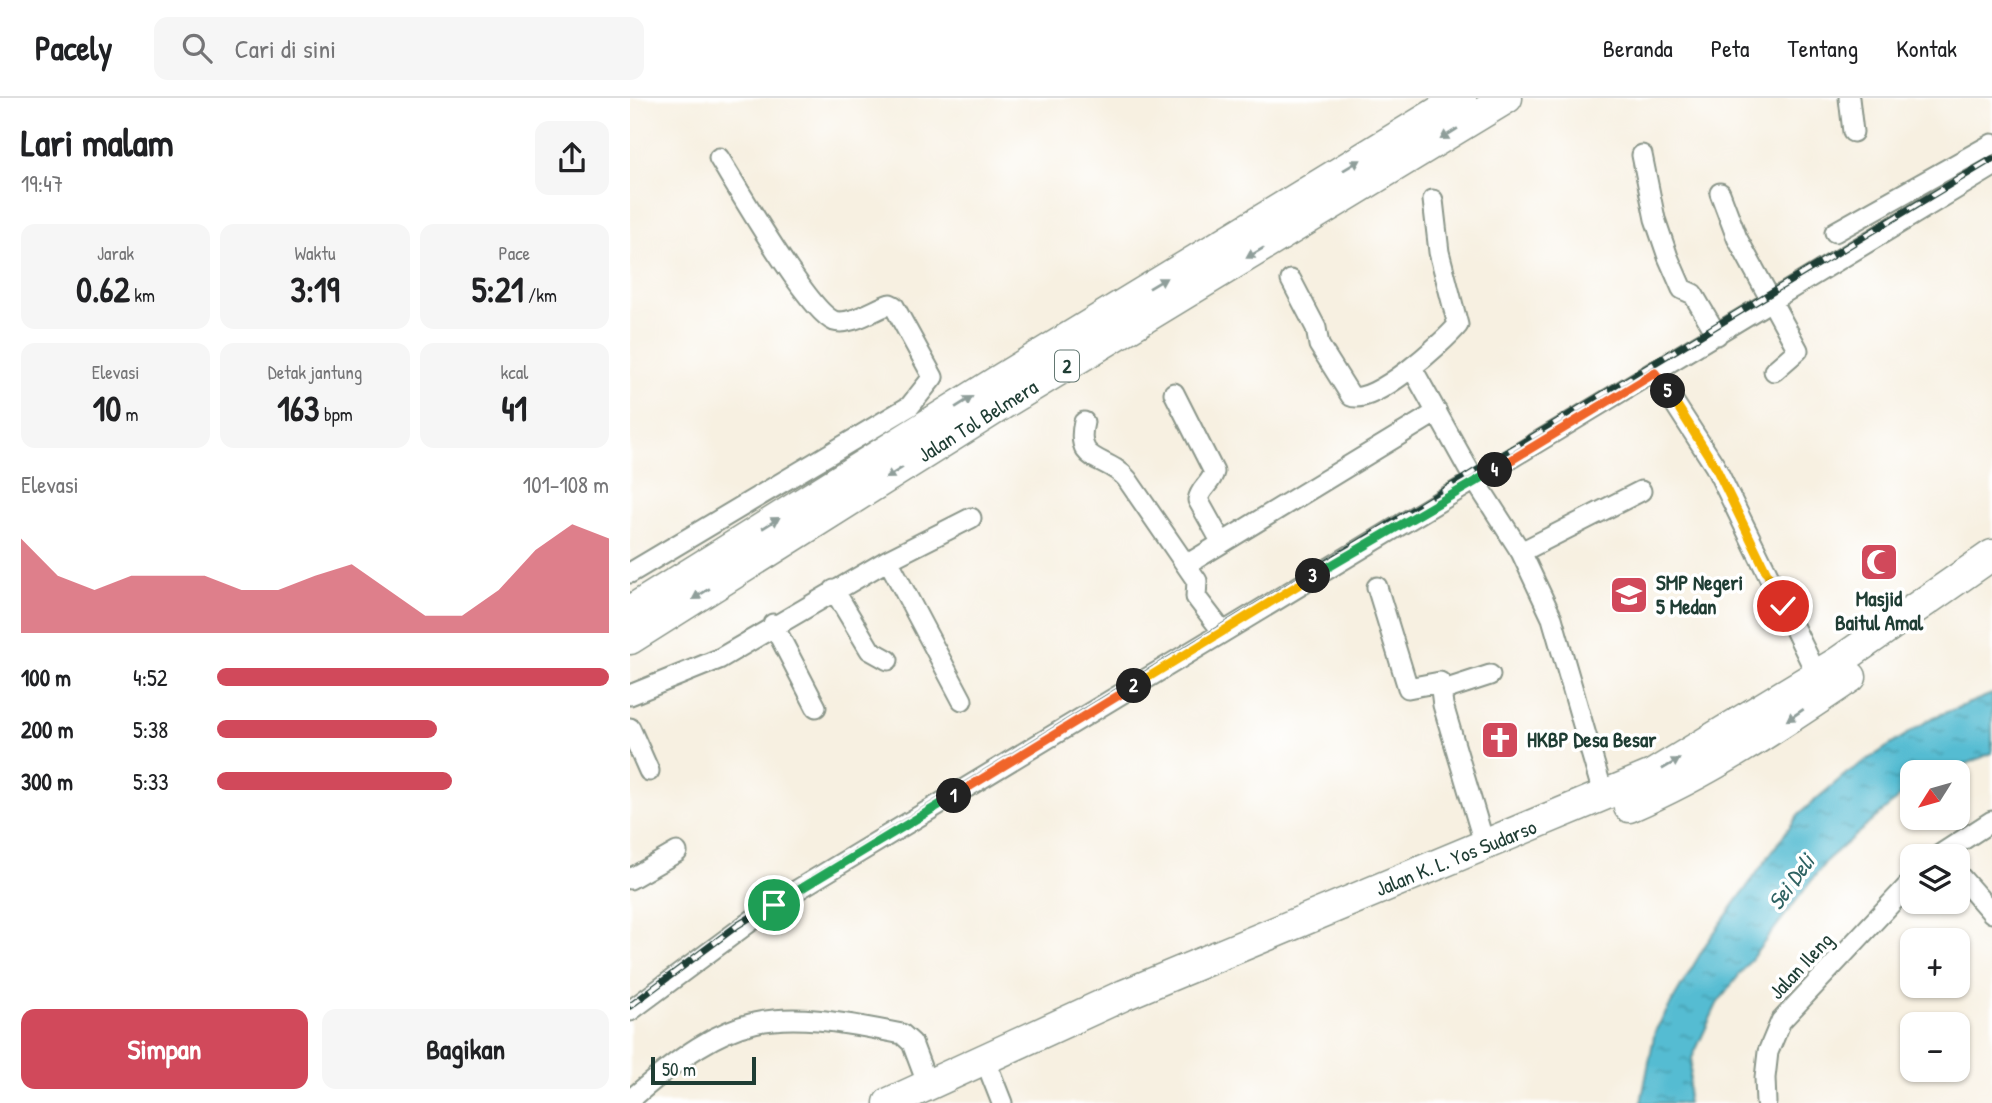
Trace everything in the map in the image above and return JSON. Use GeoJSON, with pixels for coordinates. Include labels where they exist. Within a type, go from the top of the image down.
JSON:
{"type":"FeatureCollection","features":[{"type":"Feature","properties":{"kind":"highway","name":"Jalan Tol Belmera"},"geometry":{"type":"LineString","coordinates":[[630,611],[1008,374],[1461,98]]}},
{"type":"Feature","properties":{"kind":"highway","name":"Jalan Tol Belmera"},"geometry":{"type":"LineString","coordinates":[[630,639],[1003,404],[1507,98]]}},
{"type":"Feature","properties":{"kind":"highway","name":"Jalan K. L. Yos Sudarso"},"geometry":{"type":"LineString","coordinates":[[889,1103],[990,1075],[1354,916],[1665,791],[1756,741],[1822,684],[1992,555]]}},
{"type":"Feature","properties":{"kind":"highway","name":"Jalan K. L. Yos Sudarso"},"geometry":{"type":"LineString","coordinates":[[929,1093],[1124,995],[1604,797],[1651,775],[1822,684],[1992,578]]}},
{"type":"Feature","properties":{"kind":"street"},"geometry":{"type":"LineString","coordinates":[[1849,98],[1853,132]]}},
{"type":"Feature","properties":{"kind":"street"},"geometry":{"type":"LineString","coordinates":[[1835,232],[1992,144]]}},
{"type":"Feature","properties":{"kind":"street"},"geometry":{"type":"LineString","coordinates":[[1642,155],[1655,219],[1668,257],[1682,289],[1693,294],[1717,335]]}},
{"type":"Feature","properties":{"kind":"street"},"geometry":{"type":"LineString","coordinates":[[630,573],[910,406],[933,377],[894,306],[890,304],[849,320],[834,321],[821,310],[796,279],[719,158]]}},
{"type":"Feature","properties":{"kind":"street"},"geometry":{"type":"LineString","coordinates":[[630,1011],[774,905],[1222,631],[1655,373],[1992,167]]}},
{"type":"Feature","properties":{"kind":"street"},"geometry":{"type":"LineString","coordinates":[[1720,193],[1737,238],[1798,350],[1774,371]]}},
{"type":"Feature","properties":{"kind":"street"},"geometry":{"type":"LineString","coordinates":[[1291,281],[1316,328],[1319,345],[1351,396],[1363,397],[1412,369],[1458,325],[1438,252],[1433,200]]}},
{"type":"Feature","properties":{"kind":"street"},"geometry":{"type":"LineString","coordinates":[[1412,369],[1475,481],[1521,552],[1552,618],[1604,797]]}},
{"type":"Feature","properties":{"kind":"street"},"geometry":{"type":"LineString","coordinates":[[1655,373],[1715,466],[1822,684]]}},
{"type":"Feature","properties":{"kind":"street"},"geometry":{"type":"LineString","coordinates":[[1174,393],[1214,472],[1211,483],[1199,492],[1198,500],[1222,543]]}},
{"type":"Feature","properties":{"kind":"street"},"geometry":{"type":"LineString","coordinates":[[1186,565],[1437,412]]}},
{"type":"Feature","properties":{"kind":"street"},"geometry":{"type":"LineString","coordinates":[[1084,422],[1081,436],[1084,449],[1092,458],[1120,471],[1197,581],[1196,597],[1222,631]]}},
{"type":"Feature","properties":{"kind":"street"},"geometry":{"type":"LineString","coordinates":[[1521,552],[1641,491]]}},
{"type":"Feature","properties":{"kind":"street"},"geometry":{"type":"LineString","coordinates":[[630,695],[710,663],[834,590],[971,517]]}},
{"type":"Feature","properties":{"kind":"street"},"geometry":{"type":"LineString","coordinates":[[888,560],[962,699]]}},
{"type":"Feature","properties":{"kind":"street"},"geometry":{"type":"LineString","coordinates":[[1377,587],[1408,688],[1440,682],[1485,846]]}},
{"type":"Feature","properties":{"kind":"street"},"geometry":{"type":"LineString","coordinates":[[834,590],[870,650],[888,660]]}},
{"type":"Feature","properties":{"kind":"street"},"geometry":{"type":"LineString","coordinates":[[773,625],[816,707]]}},
{"type":"Feature","properties":{"kind":"street"},"geometry":{"type":"LineString","coordinates":[[1441,691],[1490,675]]}},
{"type":"Feature","properties":{"kind":"street"},"geometry":{"type":"LineString","coordinates":[[630,728],[649,771]]}},
{"type":"Feature","properties":{"kind":"street"},"geometry":{"type":"LineString","coordinates":[[1957,844],[1992,821]]}},
{"type":"Feature","properties":{"kind":"street"},"geometry":{"type":"LineString","coordinates":[[630,879],[677,852]]}},
{"type":"Feature","properties":{"kind":"street"},"geometry":{"type":"LineString","coordinates":[[1970,888],[1992,913]]}},
{"type":"Feature","properties":{"kind":"street","name":"Jalan Ileng"},"geometry":{"type":"LineString","coordinates":[[1766,1103],[1768,1052],[1781,1021],[1900,894]]}},
{"type":"Feature","properties":{"kind":"street"},"geometry":{"type":"LineString","coordinates":[[630,1100],[684,1056],[719,1034],[747,1023],[800,1017],[902,1034],[912,1043],[929,1093]]}},
{"type":"Feature","properties":{"kind":"street"},"geometry":{"type":"LineString","coordinates":[[990,1075],[1002,1103]]}},
{"type":"Feature","properties":{"kind":"water","name":"Sei Deli"},"geometry":{"type":"Polygon","coordinates":[[[1992,694],[1992,753],[1970,762],[1970,760],[1900,760],[1900,797],[1828,859],[1717,1004],[1692,1058],[1687,1103],[1641,1103],[1655,1031],[1706,944],[1799,814],[1847,773],[1932,718],[1992,694]]]}},
{"type":"Feature","properties":{"kind":"railway"},"geometry":{"type":"LineString","coordinates":[[630,1006],[738,925],[1471,474],[1992,159]]}},
{"type":"Feature","properties":{"kind":"place","name":"Masjid Baitul Amal"},"geometry":{"type":"Point","coordinates":[1879,562]}},
{"type":"Feature","properties":{"kind":"place","name":"SMP Negeri 5 Medan"},"geometry":{"type":"Point","coordinates":[1629,595]}},
{"type":"Feature","properties":{"kind":"place","name":"HKBP Desa Besar"},"geometry":{"type":"Point","coordinates":[1500,740]}},
{"type":"Feature","properties":{"kind":"route"},"geometry":{"type":"LineString","coordinates":[[774,905],[1222,631],[1655,373],[1694,429],[1715,466],[1783,606]]}}]}
